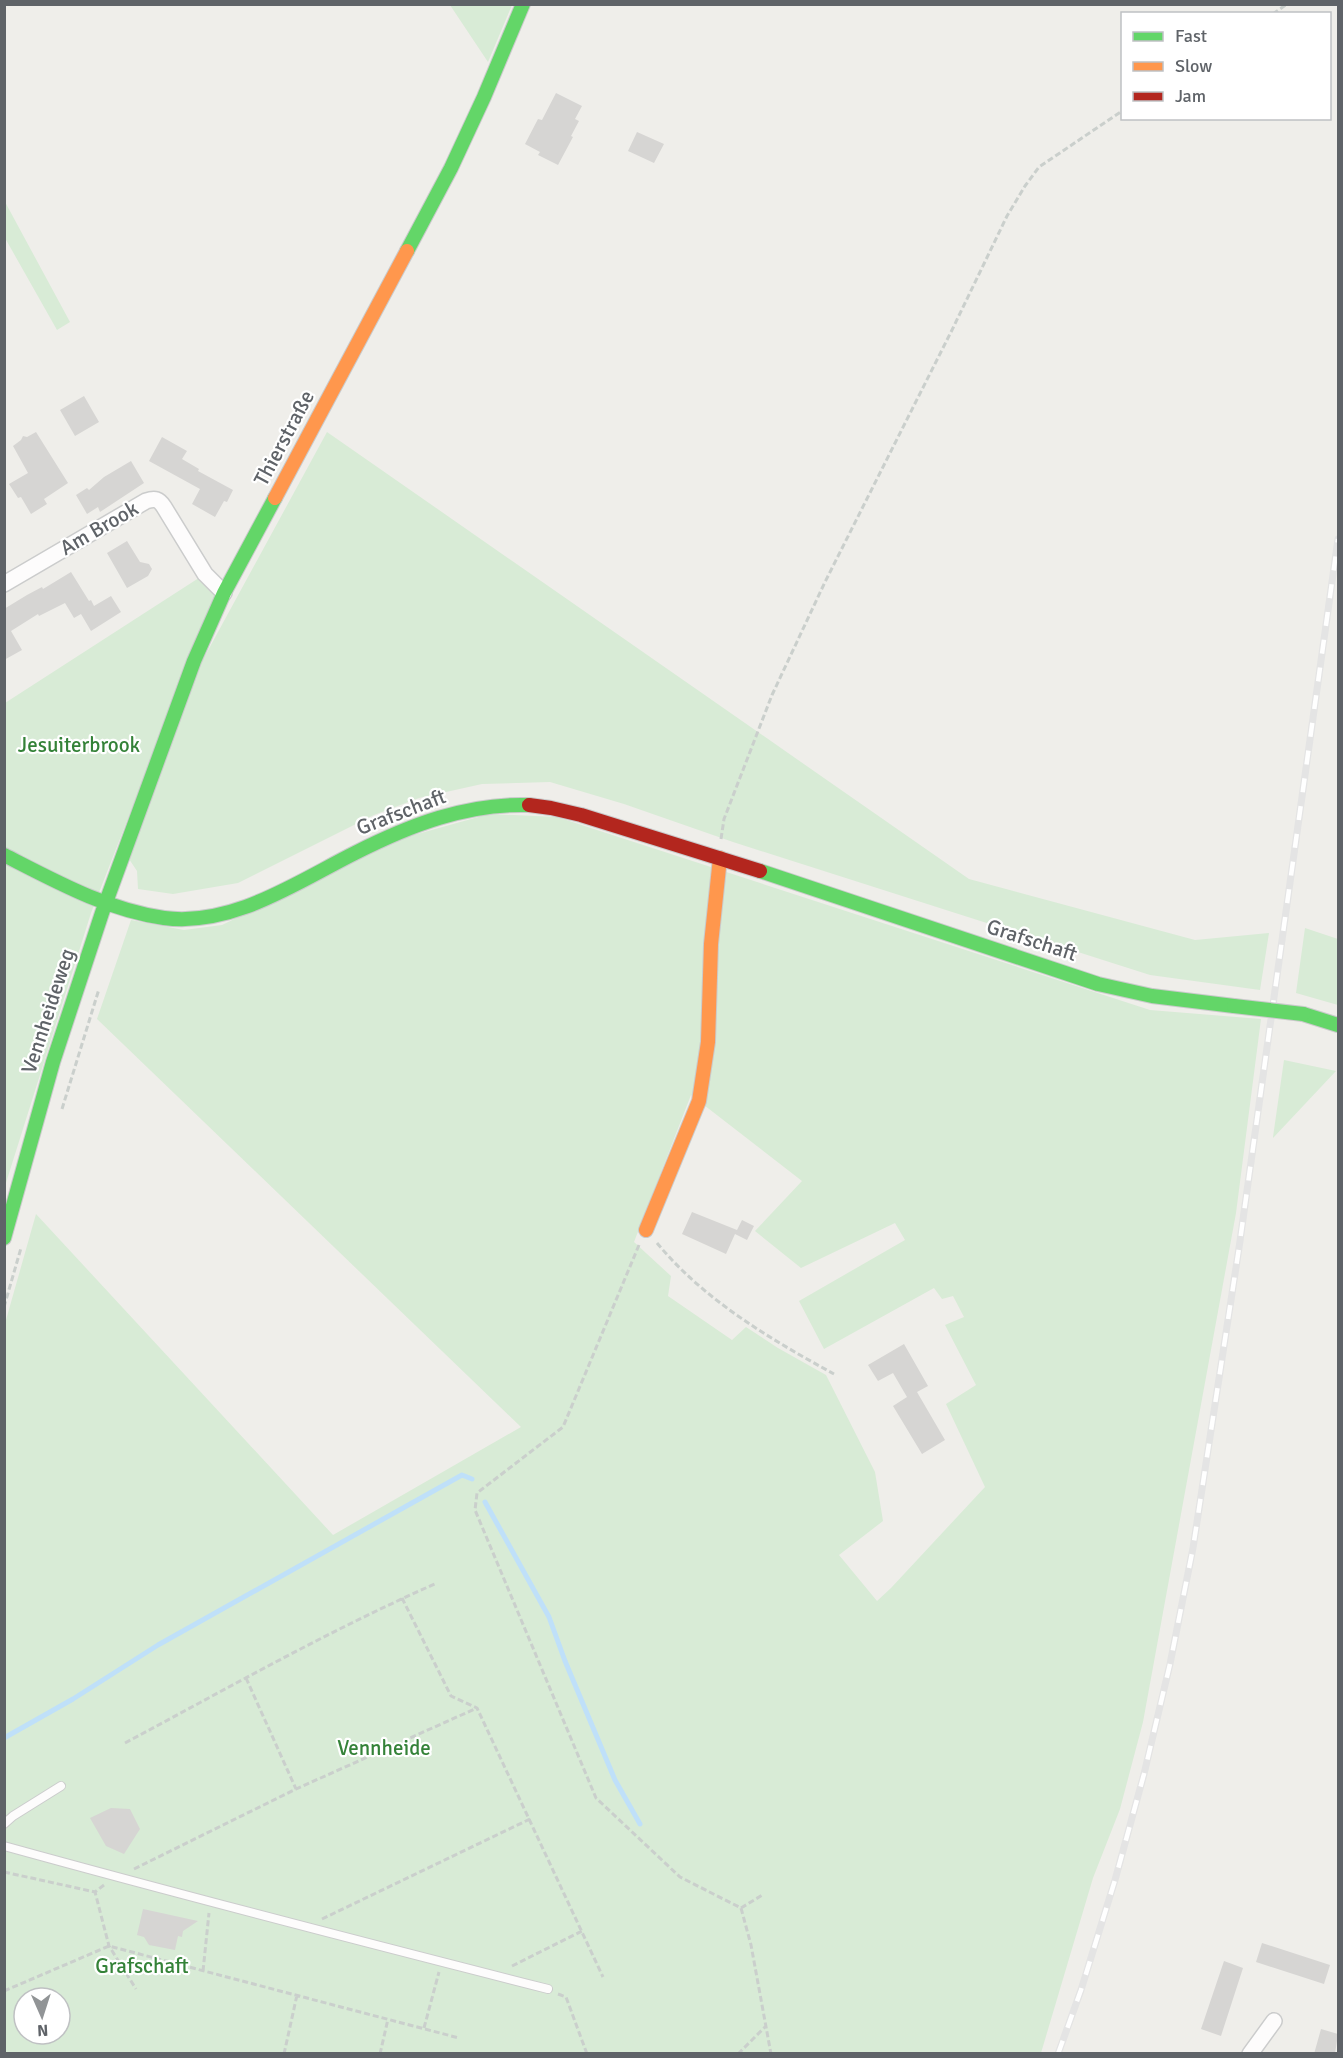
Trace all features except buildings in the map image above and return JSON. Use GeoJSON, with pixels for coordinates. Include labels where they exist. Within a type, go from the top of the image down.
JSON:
{"type":"FeatureCollection","features":[{"type":"Feature","properties":{"kind":"street","name":"Thierstraße"},"geometry":{"type":"LineString","coordinates":[[106,902],[194,661],[224,593],[451,168],[524,4]]}},
{"type":"Feature","properties":{"kind":"street","name":"Am Brook"},"geometry":{"type":"LineString","coordinates":[[4,584],[153,499],[160,501],[205,574],[224,593]]}},
{"type":"Feature","properties":{"kind":"street","name":"Grafschaft"},"geometry":{"type":"LineString","coordinates":[[4,855],[59,883],[106,902],[162,918],[189,919],[219,915],[252,904],[394,833],[441,815],[487,806],[522,805],[561,810],[720,858],[1098,984],[1152,996],[1303,1014],[1338,1025]]}},
{"type":"Feature","properties":{"kind":"street"},"geometry":{"type":"LineString","coordinates":[[646,1230],[699,1101],[708,1042],[711,944],[720,858]]}},
{"type":"Feature","properties":{"kind":"street","name":"Vennheideweg"},"geometry":{"type":"LineString","coordinates":[[4,1238],[53,1062],[106,902]]}},
{"type":"Feature","properties":{"kind":"street"},"geometry":{"type":"LineString","coordinates":[[1250,2054],[1274,2022]]}},
{"type":"Feature","properties":{"kind":"lane"},"geometry":{"type":"LineString","coordinates":[[4,1824],[60,1786]]}},
{"type":"Feature","properties":{"kind":"lane"},"geometry":{"type":"LineString","coordinates":[[4,1846],[213,1904],[548,1989]]}},
{"type":"Feature","properties":{"kind":"path"},"geometry":{"type":"LineString","coordinates":[[723,824],[781,675],[1007,216],[1039,167],[1121,112]]}},
{"type":"Feature","properties":{"kind":"path"},"geometry":{"type":"LineString","coordinates":[[59,1117],[100,985]]}},
{"type":"Feature","properties":{"kind":"path"},"geometry":{"type":"LineString","coordinates":[[771,2054],[751,1945],[741,1908],[680,1877],[596,1797],[475,1510],[477,1493],[563,1427],[646,1230],[671,1260],[724,1306],[780,1345],[834,1374]]}},
{"type":"Feature","properties":{"kind":"path"},"geometry":{"type":"LineString","coordinates":[[4,1307],[24,1240]]}},
{"type":"Feature","properties":{"kind":"path"},"geometry":{"type":"LineString","coordinates":[[125,1743],[402,1598],[437,1583]]}},
{"type":"Feature","properties":{"kind":"path"},"geometry":{"type":"LineString","coordinates":[[402,1598],[451,1696],[477,1708],[603,1977]]}},
{"type":"Feature","properties":{"kind":"path"},"geometry":{"type":"LineString","coordinates":[[246,1678],[296,1789]]}},
{"type":"Feature","properties":{"kind":"path"},"geometry":{"type":"LineString","coordinates":[[4,1872],[95,1892],[117,1877],[296,1789],[477,1708]]}},
{"type":"Feature","properties":{"kind":"path"},"geometry":{"type":"LineString","coordinates":[[307,1926],[530,1819]]}},
{"type":"Feature","properties":{"kind":"path"},"geometry":{"type":"LineString","coordinates":[[95,1892],[109,1946],[136,1989]]}},
{"type":"Feature","properties":{"kind":"path"},"geometry":{"type":"LineString","coordinates":[[741,1908],[764,1894]]}},
{"type":"Feature","properties":{"kind":"path"},"geometry":{"type":"LineString","coordinates":[[203,1971],[213,1904]]}},
{"type":"Feature","properties":{"kind":"path"},"geometry":{"type":"LineString","coordinates":[[495,1975],[582,1931]]}},
{"type":"Feature","properties":{"kind":"path"},"geometry":{"type":"LineString","coordinates":[[4,1991],[109,1946],[459,2038]]}},
{"type":"Feature","properties":{"kind":"path"},"geometry":{"type":"LineString","coordinates":[[424,2028],[441,1962]]}},
{"type":"Feature","properties":{"kind":"path"},"geometry":{"type":"LineString","coordinates":[[548,1989],[566,1997],[586,2054]]}},
{"type":"Feature","properties":{"kind":"path"},"geometry":{"type":"LineString","coordinates":[[284,2054],[297,1995]]}},
{"type":"Feature","properties":{"kind":"path"},"geometry":{"type":"LineString","coordinates":[[380,2054],[388,2019]]}},
{"type":"Feature","properties":{"kind":"path"},"geometry":{"type":"LineString","coordinates":[[738,2054],[766,2026]]}},
{"type":"Feature","properties":{"kind":"green space"},"geometry":{"type":"Polygon","coordinates":[[[450,5],[512,5],[488,62],[450,5]]]}},
{"type":"Feature","properties":{"kind":"green space"},"geometry":{"type":"Polygon","coordinates":[[[4,200],[70,322],[57,330],[5,238],[4,200]]]}},
{"type":"Feature","properties":{"kind":"green space"},"geometry":{"type":"Polygon","coordinates":[[[327,432],[969,879],[1195,940],[1269,933],[1260,990],[1150,975],[550,782],[482,784],[419,798],[374,815],[238,883],[173,894],[138,889],[137,871],[129,859],[200,665],[327,432]]]}},
{"type":"Feature","properties":{"kind":"green space","name":"Jesuiterbrook"},"geometry":{"type":"Polygon","coordinates":[[[205,574],[218,588],[91,913],[5,1186],[5,703],[205,574]]]}},
{"type":"Feature","properties":{"kind":"green space","name":"Vennheide"},"geometry":{"type":"Polygon","coordinates":[[[489,814],[557,817],[1150,1010],[1261,1019],[1236,1213],[1143,1722],[1120,1809],[1093,1878],[1041,2053],[5,2053],[4,1327],[36,1214],[333,1535],[521,1427],[97,1019],[131,920],[184,930],[222,925],[396,840],[489,814]],[[691,1095],[634,1242],[671,1276],[668,1296],[732,1340],[746,1327],[826,1375],[875,1472],[883,1521],[839,1555],[877,1601],[985,1487],[946,1404],[976,1385],[945,1325],[964,1317],[953,1296],[942,1299],[934,1288],[824,1349],[799,1301],[905,1240],[895,1223],[801,1268],[755,1231],[802,1181],[691,1095]]]}},
{"type":"Feature","properties":{"kind":"green space"},"geometry":{"type":"Polygon","coordinates":[[[1305,928],[1338,939],[1338,1005],[1296,993],[1305,928]]]}},
{"type":"Feature","properties":{"kind":"green space"},"geometry":{"type":"Polygon","coordinates":[[[1284,1060],[1336,1071],[1273,1138],[1273,1137],[1284,1060]]]}},
{"type":"Feature","properties":{"kind":"waterway"},"geometry":{"type":"LineString","coordinates":[[4,1738],[73,1699],[158,1645],[462,1475],[472,1479]]}},
{"type":"Feature","properties":{"kind":"waterway"},"geometry":{"type":"LineString","coordinates":[[485,1502],[549,1617],[615,1780],[640,1824]]}},
{"type":"Feature","properties":{"kind":"railway"},"geometry":{"type":"LineString","coordinates":[[1058,2054],[1081,1990],[1115,1880],[1144,1774],[1170,1664],[1193,1548],[1239,1248],[1338,539]]}},
{"type":"Feature","properties":{"kind":"traffic: fast"},"geometry":{"type":"LineString","coordinates":[[407,251],[451,168],[523,4]]}},
{"type":"Feature","properties":{"kind":"traffic: fast"},"geometry":{"type":"LineString","coordinates":[[4,1238],[53,1062],[102,913],[194,661],[224,593],[275,498]]}},
{"type":"Feature","properties":{"kind":"traffic: fast"},"geometry":{"type":"LineString","coordinates":[[4,855],[82,893],[122,908],[164,918],[190,919],[215,916],[264,900],[355,853],[418,825],[483,808],[529,805]]}},
{"type":"Feature","properties":{"kind":"traffic: fast"},"geometry":{"type":"LineString","coordinates":[[760,871],[1098,984],[1152,996],[1234,1006]]}},
{"type":"Feature","properties":{"kind":"traffic: fast"},"geometry":{"type":"LineString","coordinates":[[1234,1006],[1303,1014]]}},
{"type":"Feature","properties":{"kind":"traffic: fast"},"geometry":{"type":"LineString","coordinates":[[1303,1014],[1338,1025]]}},
{"type":"Feature","properties":{"kind":"traffic: slow"},"geometry":{"type":"LineString","coordinates":[[275,498],[407,251]]}},
{"type":"Feature","properties":{"kind":"traffic: slow"},"geometry":{"type":"LineString","coordinates":[[646,1230],[699,1101],[708,1042],[711,944],[720,858]]}},
{"type":"Feature","properties":{"kind":"traffic: jam"},"geometry":{"type":"LineString","coordinates":[[529,805],[581,815],[760,871]]}}]}
